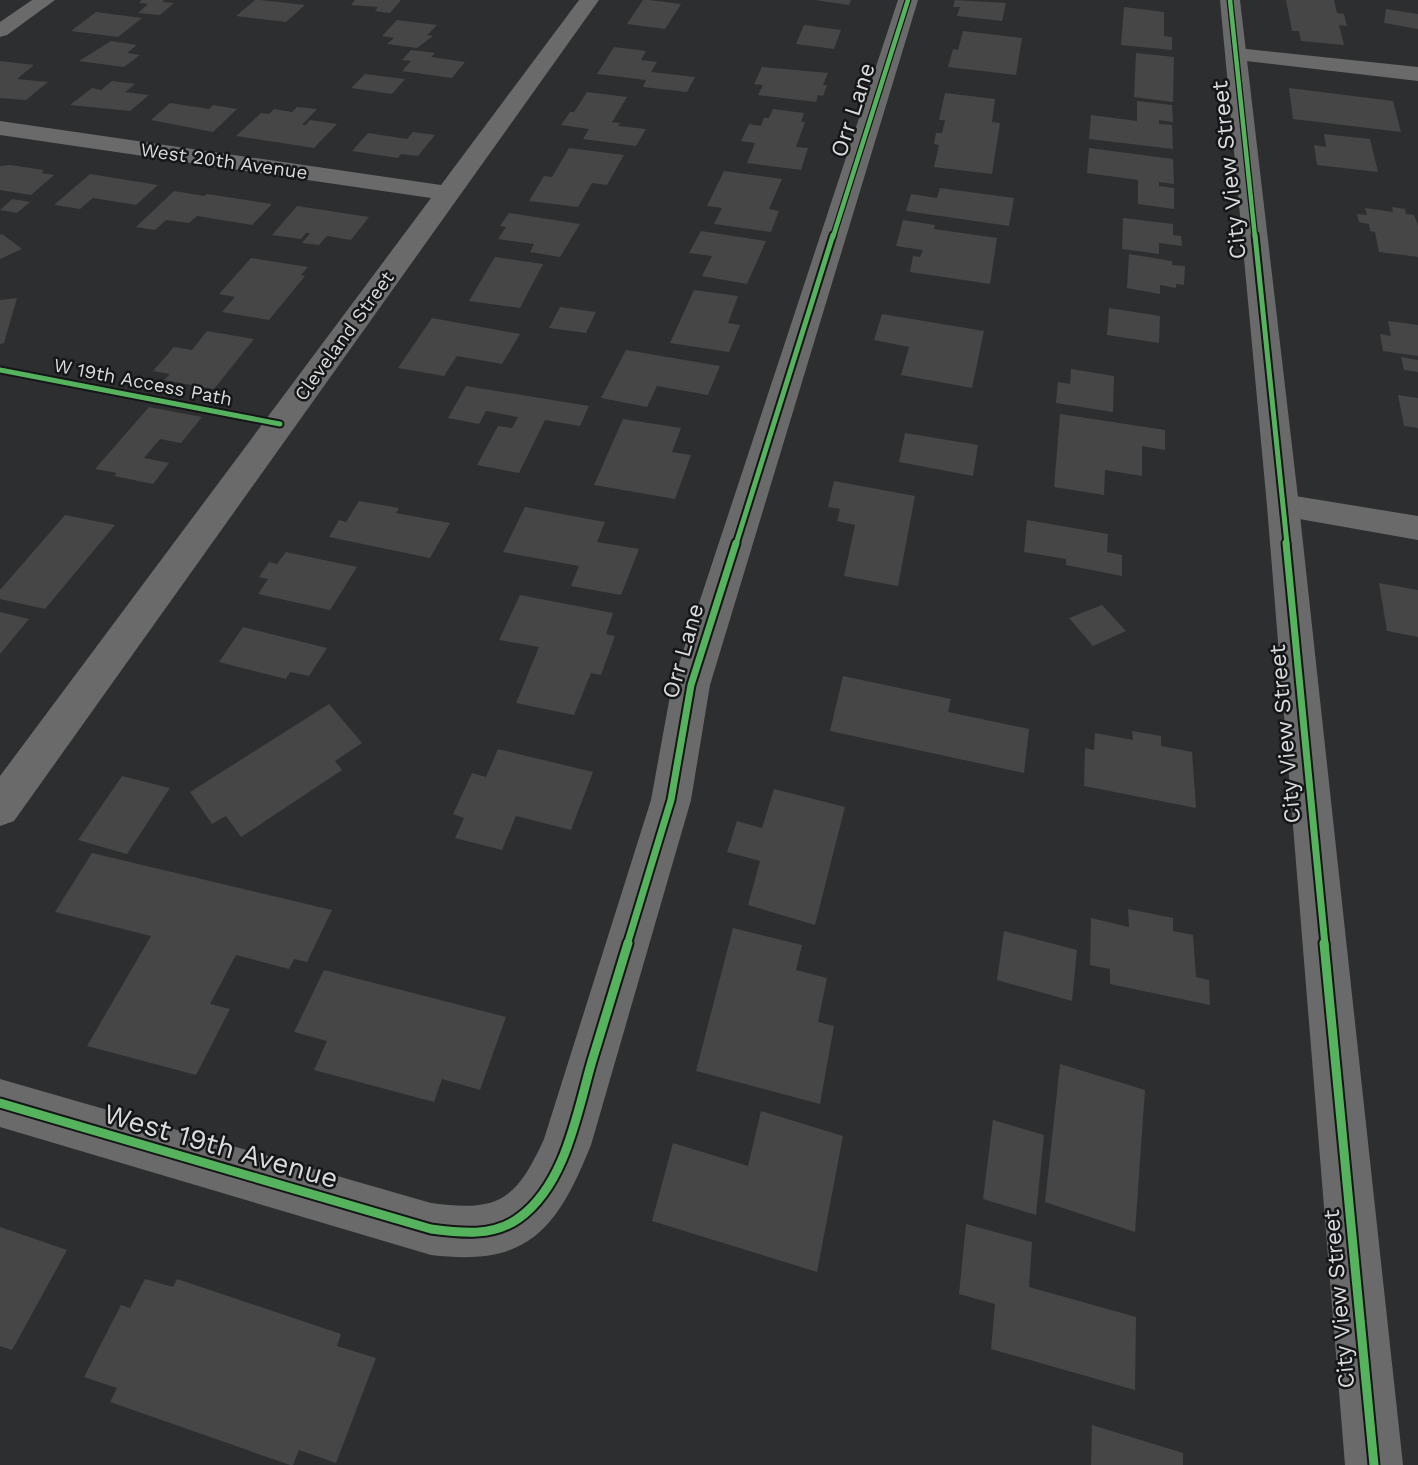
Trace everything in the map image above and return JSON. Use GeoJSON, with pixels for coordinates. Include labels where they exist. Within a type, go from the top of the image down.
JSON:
{"type":"FeatureCollection","features":[{"type":"Feature","properties":{"kind":"street"},"geometry":{"type":"LineString","coordinates":[[0,32],[45,0]]}},
{"type":"Feature","properties":{"kind":"street","name":"Cleveland Street"},"geometry":{"type":"LineString","coordinates":[[0,808],[589,0]]}},
{"type":"Feature","properties":{"kind":"street","name":"Orr Lane"},"geometry":{"type":"LineString","coordinates":[[431,1229],[459,1234],[487,1233],[514,1223],[533,1207],[547,1188],[567,1145],[671,800],[691,685],[908,0]]}},
{"type":"Feature","properties":{"kind":"street","name":"City View Street"},"geometry":{"type":"LineString","coordinates":[[1230,0],[1283,506],[1374,1465]]}},
{"type":"Feature","properties":{"kind":"street"},"geometry":{"type":"LineString","coordinates":[[1237,54],[1418,74]]}},
{"type":"Feature","properties":{"kind":"street","name":"West 20th Avenue"},"geometry":{"type":"LineString","coordinates":[[0,128],[448,193]]}},
{"type":"Feature","properties":{"kind":"street"},"geometry":{"type":"LineString","coordinates":[[1283,506],[1418,528]]}},
{"type":"Feature","properties":{"kind":"street","name":"West 19th Avenue"},"geometry":{"type":"LineString","coordinates":[[0,1103],[431,1229]]}},
{"type":"Feature","properties":{"kind":"building"},"geometry":{"type":"Polygon","coordinates":[[[142,0],[174,3],[160,15],[138,13],[148,4],[139,3],[142,0]]]}},
{"type":"Feature","properties":{"kind":"building"},"geometry":{"type":"Polygon","coordinates":[[[255,0],[305,5],[286,22],[236,16],[255,0]]]}},
{"type":"Feature","properties":{"kind":"building"},"geometry":{"type":"Polygon","coordinates":[[[355,0],[401,0],[390,13],[375,11],[378,7],[351,5],[355,0]]]}},
{"type":"Feature","properties":{"kind":"building"},"geometry":{"type":"Polygon","coordinates":[[[643,0],[681,4],[665,29],[627,24],[643,0]]]}},
{"type":"Feature","properties":{"kind":"building"},"geometry":{"type":"Polygon","coordinates":[[[815,0],[851,0],[849,5],[815,0]]]}},
{"type":"Feature","properties":{"kind":"building"},"geometry":{"type":"Polygon","coordinates":[[[955,0],[1006,3],[1002,21],[957,16],[960,7],[953,7],[955,0]]]}},
{"type":"Feature","properties":{"kind":"building"},"geometry":{"type":"Polygon","coordinates":[[[1286,0],[1334,0],[1337,13],[1344,14],[1347,26],[1339,25],[1344,45],[1301,41],[1299,31],[1292,31],[1286,0]]]}},
{"type":"Feature","properties":{"kind":"building"},"geometry":{"type":"Polygon","coordinates":[[[1124,7],[1164,12],[1164,36],[1172,37],[1172,50],[1121,45],[1124,7]]]}},
{"type":"Feature","properties":{"kind":"building"},"geometry":{"type":"Polygon","coordinates":[[[1386,9],[1418,14],[1418,29],[1384,23],[1386,9]]]}},
{"type":"Feature","properties":{"kind":"building"},"geometry":{"type":"Polygon","coordinates":[[[96,12],[142,18],[118,37],[71,31],[96,12]]]}},
{"type":"Feature","properties":{"kind":"building"},"geometry":{"type":"Polygon","coordinates":[[[397,20],[437,25],[427,35],[433,36],[417,48],[387,44],[394,38],[382,36],[397,20]]]}},
{"type":"Feature","properties":{"kind":"building"},"geometry":{"type":"Polygon","coordinates":[[[804,25],[841,30],[834,49],[796,44],[804,25]]]}},
{"type":"Feature","properties":{"kind":"building"},"geometry":{"type":"Polygon","coordinates":[[[963,31],[1022,38],[1016,75],[948,67],[953,49],[958,50],[963,31]]]}},
{"type":"Feature","properties":{"kind":"building"},"geometry":{"type":"Polygon","coordinates":[[[111,41],[137,45],[127,53],[140,55],[124,67],[79,61],[111,41]]]}},
{"type":"Feature","properties":{"kind":"building"},"geometry":{"type":"Polygon","coordinates":[[[614,47],[646,51],[641,60],[657,62],[651,72],[695,77],[687,92],[643,87],[646,80],[597,74],[614,47]]]}},
{"type":"Feature","properties":{"kind":"building"},"geometry":{"type":"Polygon","coordinates":[[[411,50],[435,53],[431,57],[465,62],[452,78],[402,71],[411,61],[402,60],[411,50]]]}},
{"type":"Feature","properties":{"kind":"building"},"geometry":{"type":"Polygon","coordinates":[[[1136,53],[1174,57],[1173,102],[1134,97],[1136,53]]]}},
{"type":"Feature","properties":{"kind":"building"},"geometry":{"type":"Polygon","coordinates":[[[0,61],[34,65],[17,79],[48,82],[26,100],[0,98],[0,61]]]}},
{"type":"Feature","properties":{"kind":"building"},"geometry":{"type":"Polygon","coordinates":[[[762,67],[828,73],[823,85],[827,85],[823,96],[818,95],[816,102],[758,95],[763,85],[754,84],[762,67]]]}},
{"type":"Feature","properties":{"kind":"building"},"geometry":{"type":"Polygon","coordinates":[[[365,74],[405,79],[392,94],[351,88],[365,74]]]}},
{"type":"Feature","properties":{"kind":"building"},"geometry":{"type":"Polygon","coordinates":[[[112,81],[135,84],[125,92],[149,95],[130,111],[70,105],[92,88],[101,90],[112,81]]]}},
{"type":"Feature","properties":{"kind":"building"},"geometry":{"type":"Polygon","coordinates":[[[1289,88],[1393,101],[1401,132],[1293,119],[1289,88]]]}},
{"type":"Feature","properties":{"kind":"building"},"geometry":{"type":"Polygon","coordinates":[[[587,92],[627,97],[612,122],[620,123],[618,126],[646,129],[636,146],[583,139],[589,129],[561,125],[570,112],[574,112],[587,92]]]}},
{"type":"Feature","properties":{"kind":"building"},"geometry":{"type":"Polygon","coordinates":[[[945,93],[995,99],[992,122],[1000,123],[992,174],[934,167],[939,145],[934,144],[936,133],[942,133],[945,120],[939,120],[945,93]]]}},
{"type":"Feature","properties":{"kind":"building"},"geometry":{"type":"Polygon","coordinates":[[[1137,101],[1172,105],[1173,122],[1159,120],[1159,124],[1172,125],[1173,149],[1089,139],[1091,115],[1137,121],[1137,101]]]}},
{"type":"Feature","properties":{"kind":"building"},"geometry":{"type":"Polygon","coordinates":[[[170,103],[209,109],[213,105],[237,109],[213,132],[151,120],[170,103]]]}},
{"type":"Feature","properties":{"kind":"building"},"geometry":{"type":"Polygon","coordinates":[[[297,107],[317,109],[302,125],[306,125],[310,120],[337,124],[314,148],[236,136],[261,113],[269,114],[274,109],[292,112],[297,107]]]}},
{"type":"Feature","properties":{"kind":"building"},"geometry":{"type":"Polygon","coordinates":[[[773,109],[804,113],[801,122],[805,122],[796,147],[808,148],[801,170],[747,163],[755,143],[741,141],[749,124],[761,126],[764,118],[769,118],[773,109]]]}},
{"type":"Feature","properties":{"kind":"building"},"geometry":{"type":"Polygon","coordinates":[[[413,132],[435,135],[418,156],[401,154],[398,158],[352,151],[368,133],[407,139],[413,132]]]}},
{"type":"Feature","properties":{"kind":"building"},"geometry":{"type":"Polygon","coordinates":[[[1324,134],[1370,139],[1378,172],[1317,165],[1314,145],[1326,147],[1324,134]]]}},
{"type":"Feature","properties":{"kind":"building"},"geometry":{"type":"Polygon","coordinates":[[[569,148],[624,155],[607,185],[592,183],[578,207],[529,201],[544,176],[552,177],[569,148]]]}},
{"type":"Feature","properties":{"kind":"building"},"geometry":{"type":"Polygon","coordinates":[[[1089,148],[1173,159],[1174,184],[1159,182],[1159,186],[1174,188],[1174,209],[1138,204],[1138,180],[1087,173],[1089,148]]]}},
{"type":"Feature","properties":{"kind":"building"},"geometry":{"type":"Polygon","coordinates":[[[0,166],[44,170],[41,173],[54,175],[31,195],[0,190],[0,166]]]}},
{"type":"Feature","properties":{"kind":"building"},"geometry":{"type":"Polygon","coordinates":[[[724,171],[782,179],[769,209],[779,211],[771,232],[714,224],[722,208],[707,206],[724,171]]]}},
{"type":"Feature","properties":{"kind":"building"},"geometry":{"type":"Polygon","coordinates":[[[90,174],[158,185],[136,205],[93,198],[80,209],[54,205],[90,174]]]}},
{"type":"Feature","properties":{"kind":"building"},"geometry":{"type":"Polygon","coordinates":[[[940,188],[1014,198],[1009,226],[906,211],[911,194],[937,198],[940,188]]]}},
{"type":"Feature","properties":{"kind":"building"},"geometry":{"type":"Polygon","coordinates":[[[174,191],[272,204],[252,225],[197,216],[189,223],[166,220],[155,230],[136,227],[174,191]]]}},
{"type":"Feature","properties":{"kind":"building"},"geometry":{"type":"Polygon","coordinates":[[[12,199],[30,202],[17,213],[0,210],[12,199]]]}},
{"type":"Feature","properties":{"kind":"building"},"geometry":{"type":"Polygon","coordinates":[[[297,206],[369,217],[351,240],[327,236],[319,245],[302,243],[310,233],[306,233],[301,239],[272,235],[297,206]]]}},
{"type":"Feature","properties":{"kind":"building"},"geometry":{"type":"Polygon","coordinates":[[[1392,207],[1405,209],[1406,214],[1414,215],[1418,225],[1418,257],[1379,252],[1375,232],[1370,231],[1369,224],[1359,222],[1357,214],[1367,215],[1365,208],[1393,212],[1392,207]]]}},
{"type":"Feature","properties":{"kind":"building"},"geometry":{"type":"Polygon","coordinates":[[[509,213],[580,224],[560,257],[530,252],[534,244],[498,239],[506,227],[500,226],[509,213]]]}},
{"type":"Feature","properties":{"kind":"building"},"geometry":{"type":"Polygon","coordinates":[[[1123,218],[1173,224],[1173,235],[1181,236],[1182,246],[1159,243],[1159,254],[1122,249],[1123,218]]]}},
{"type":"Feature","properties":{"kind":"building"},"geometry":{"type":"Polygon","coordinates":[[[903,220],[935,225],[934,229],[997,238],[990,284],[910,272],[913,256],[920,257],[923,250],[896,246],[903,220]]]}},
{"type":"Feature","properties":{"kind":"building"},"geometry":{"type":"Polygon","coordinates":[[[701,231],[766,241],[747,284],[702,276],[712,256],[689,253],[701,231]]]}},
{"type":"Feature","properties":{"kind":"building"},"geometry":{"type":"Polygon","coordinates":[[[0,235],[22,249],[0,259],[0,235]]]}},
{"type":"Feature","properties":{"kind":"building"},"geometry":{"type":"Polygon","coordinates":[[[1129,254],[1172,261],[1172,265],[1185,266],[1184,285],[1176,284],[1176,288],[1160,285],[1160,294],[1127,288],[1129,254]]]}},
{"type":"Feature","properties":{"kind":"building"},"geometry":{"type":"Polygon","coordinates":[[[495,257],[543,264],[520,308],[469,301],[495,257]]]}},
{"type":"Feature","properties":{"kind":"building"},"geometry":{"type":"Polygon","coordinates":[[[251,258],[308,267],[301,275],[305,276],[269,320],[222,312],[235,297],[219,294],[251,258]]]}},
{"type":"Feature","properties":{"kind":"building"},"geometry":{"type":"Polygon","coordinates":[[[694,290],[738,296],[728,323],[740,325],[729,352],[670,343],[694,290]]]}},
{"type":"Feature","properties":{"kind":"building"},"geometry":{"type":"Polygon","coordinates":[[[17,298],[4,343],[0,344],[0,300],[17,298]]]}},
{"type":"Feature","properties":{"kind":"building"},"geometry":{"type":"Polygon","coordinates":[[[560,307],[596,312],[586,333],[549,328],[560,307]]]}},
{"type":"Feature","properties":{"kind":"building"},"geometry":{"type":"Polygon","coordinates":[[[1109,308],[1160,316],[1159,343],[1107,335],[1109,308]]]}},
{"type":"Feature","properties":{"kind":"building"},"geometry":{"type":"Polygon","coordinates":[[[882,314],[984,331],[972,388],[901,375],[909,347],[874,340],[882,314]]]}},
{"type":"Feature","properties":{"kind":"building"},"geometry":{"type":"Polygon","coordinates":[[[432,318],[520,334],[502,364],[457,356],[444,376],[398,368],[432,318]]]}},
{"type":"Feature","properties":{"kind":"building"},"geometry":{"type":"Polygon","coordinates":[[[1388,321],[1418,325],[1418,356],[1383,351],[1380,334],[1391,336],[1388,321]]]}},
{"type":"Feature","properties":{"kind":"building"},"geometry":{"type":"Polygon","coordinates":[[[207,331],[254,339],[214,389],[164,380],[170,374],[153,371],[174,347],[192,350],[207,331]]]}},
{"type":"Feature","properties":{"kind":"building"},"geometry":{"type":"Polygon","coordinates":[[[626,350],[720,366],[708,395],[657,386],[647,407],[601,398],[626,350]]]}},
{"type":"Feature","properties":{"kind":"building"},"geometry":{"type":"Polygon","coordinates":[[[1401,357],[1418,360],[1418,372],[1404,370],[1401,357]]]}},
{"type":"Feature","properties":{"kind":"building"},"geometry":{"type":"Polygon","coordinates":[[[1071,369],[1114,376],[1113,412],[1056,403],[1058,382],[1070,384],[1071,369]]]}},
{"type":"Feature","properties":{"kind":"building"},"geometry":{"type":"Polygon","coordinates":[[[466,386],[589,406],[580,426],[545,420],[519,473],[477,465],[498,426],[512,428],[518,417],[486,411],[479,424],[448,418],[466,386]]]}},
{"type":"Feature","properties":{"kind":"building"},"geometry":{"type":"Polygon","coordinates":[[[1398,395],[1418,398],[1418,428],[1404,426],[1398,395]]]}},
{"type":"Feature","properties":{"kind":"building"},"geometry":{"type":"Polygon","coordinates":[[[149,407],[202,417],[181,443],[160,439],[144,458],[169,463],[153,484],[95,469],[149,407]]]}},
{"type":"Feature","properties":{"kind":"building"},"geometry":{"type":"Polygon","coordinates":[[[1060,414],[1165,430],[1165,450],[1142,446],[1142,476],[1105,470],[1104,495],[1054,487],[1060,414]]]}},
{"type":"Feature","properties":{"kind":"building"},"geometry":{"type":"Polygon","coordinates":[[[623,419],[681,428],[672,452],[691,455],[675,499],[594,485],[623,419]]]}},
{"type":"Feature","properties":{"kind":"building"},"geometry":{"type":"Polygon","coordinates":[[[905,433],[978,445],[973,476],[899,462],[905,433]]]}},
{"type":"Feature","properties":{"kind":"building"},"geometry":{"type":"Polygon","coordinates":[[[834,481],[915,496],[898,586],[844,576],[855,525],[837,521],[840,509],[828,507],[834,481]]]}},
{"type":"Feature","properties":{"kind":"building"},"geometry":{"type":"Polygon","coordinates":[[[359,501],[399,508],[396,513],[450,523],[430,558],[329,537],[339,520],[346,522],[359,501]]]}},
{"type":"Feature","properties":{"kind":"building"},"geometry":{"type":"Polygon","coordinates":[[[525,507],[605,522],[597,542],[639,549],[621,595],[571,586],[579,566],[503,552],[525,507]]]}},
{"type":"Feature","properties":{"kind":"building"},"geometry":{"type":"Polygon","coordinates":[[[65,515],[115,525],[45,609],[0,599],[0,590],[65,515]]]}},
{"type":"Feature","properties":{"kind":"building"},"geometry":{"type":"Polygon","coordinates":[[[1027,520],[1108,534],[1107,552],[1122,555],[1122,576],[1066,565],[1066,559],[1024,552],[1027,520]]]}},
{"type":"Feature","properties":{"kind":"building"},"geometry":{"type":"Polygon","coordinates":[[[286,552],[357,567],[330,610],[258,594],[268,579],[259,577],[269,562],[277,564],[286,552]]]}},
{"type":"Feature","properties":{"kind":"building"},"geometry":{"type":"Polygon","coordinates":[[[1379,583],[1418,590],[1418,637],[1387,631],[1379,583]]]}},
{"type":"Feature","properties":{"kind":"building"},"geometry":{"type":"Polygon","coordinates":[[[520,595],[613,613],[606,634],[615,636],[601,675],[591,673],[574,715],[516,703],[539,647],[499,640],[520,595]]]}},
{"type":"Feature","properties":{"kind":"building"},"geometry":{"type":"Polygon","coordinates":[[[1102,605],[1126,631],[1093,646],[1069,618],[1102,605]]]}},
{"type":"Feature","properties":{"kind":"building"},"geometry":{"type":"Polygon","coordinates":[[[0,612],[29,619],[0,654],[0,612]]]}},
{"type":"Feature","properties":{"kind":"building"},"geometry":{"type":"Polygon","coordinates":[[[243,627],[327,648],[309,676],[290,672],[286,679],[219,662],[243,627]]]}},
{"type":"Feature","properties":{"kind":"building"},"geometry":{"type":"Polygon","coordinates":[[[843,676],[951,699],[948,712],[1029,729],[1024,773],[830,731],[843,676]]]}},
{"type":"Feature","properties":{"kind":"building"},"geometry":{"type":"Polygon","coordinates":[[[329,704],[362,743],[335,761],[342,770],[241,837],[226,816],[212,824],[190,792],[329,704]]]}},
{"type":"Feature","properties":{"kind":"building"},"geometry":{"type":"Polygon","coordinates":[[[1132,731],[1161,736],[1161,746],[1192,752],[1196,808],[1084,786],[1085,748],[1094,750],[1095,733],[1133,740],[1132,731]]]}},
{"type":"Feature","properties":{"kind":"building"},"geometry":{"type":"Polygon","coordinates":[[[498,749],[593,772],[571,830],[516,816],[502,850],[455,838],[464,818],[453,814],[472,773],[486,777],[498,749]]]}},
{"type":"Feature","properties":{"kind":"building"},"geometry":{"type":"Polygon","coordinates":[[[122,776],[170,788],[127,854],[78,840],[122,776]]]}},
{"type":"Feature","properties":{"kind":"building"},"geometry":{"type":"Polygon","coordinates":[[[774,789],[845,807],[815,925],[748,905],[760,861],[727,852],[737,821],[762,828],[774,789]]]}},
{"type":"Feature","properties":{"kind":"building"},"geometry":{"type":"Polygon","coordinates":[[[92,853],[332,910],[307,962],[294,959],[289,969],[236,955],[210,1004],[230,1009],[196,1075],[87,1046],[151,936],[55,912],[92,853]]]}},
{"type":"Feature","properties":{"kind":"building"},"geometry":{"type":"Polygon","coordinates":[[[1128,909],[1173,918],[1173,931],[1193,935],[1196,977],[1209,980],[1210,1005],[1110,984],[1110,969],[1090,965],[1091,918],[1129,927],[1128,909]]]}},
{"type":"Feature","properties":{"kind":"building"},"geometry":{"type":"Polygon","coordinates":[[[733,928],[802,945],[796,970],[827,978],[818,1022],[834,1026],[820,1104],[696,1071],[733,928]]]}},
{"type":"Feature","properties":{"kind":"building"},"geometry":{"type":"Polygon","coordinates":[[[1004,931],[1077,950],[1072,1001],[997,980],[1004,931]]]}},
{"type":"Feature","properties":{"kind":"building"},"geometry":{"type":"Polygon","coordinates":[[[324,970],[506,1017],[480,1090],[442,1079],[434,1102],[314,1070],[327,1041],[294,1032],[324,970]]]}},
{"type":"Feature","properties":{"kind":"building"},"geometry":{"type":"Polygon","coordinates":[[[1060,1064],[1145,1090],[1135,1232],[1045,1202],[1060,1064]]]}},
{"type":"Feature","properties":{"kind":"building"},"geometry":{"type":"Polygon","coordinates":[[[761,1111],[843,1136],[817,1272],[652,1221],[673,1143],[748,1166],[761,1111]]]}},
{"type":"Feature","properties":{"kind":"building"},"geometry":{"type":"Polygon","coordinates":[[[993,1120],[1044,1135],[1036,1215],[983,1199],[993,1120]]]}},
{"type":"Feature","properties":{"kind":"building"},"geometry":{"type":"Polygon","coordinates":[[[966,1224],[1032,1242],[1029,1287],[1136,1317],[1135,1390],[991,1349],[995,1304],[959,1294],[966,1224]]]}},
{"type":"Feature","properties":{"kind":"building"},"geometry":{"type":"Polygon","coordinates":[[[0,1227],[67,1250],[12,1350],[0,1346],[0,1227]]]}},
{"type":"Feature","properties":{"kind":"building"},"geometry":{"type":"Polygon","coordinates":[[[145,1279],[173,1287],[177,1279],[341,1334],[337,1346],[376,1358],[336,1463],[299,1450],[293,1465],[290,1465],[110,1402],[117,1388],[84,1377],[121,1305],[130,1308],[145,1279]]]}},
{"type":"Feature","properties":{"kind":"building"},"geometry":{"type":"Polygon","coordinates":[[[1092,1425],[1183,1453],[1183,1465],[1091,1465],[1092,1425]]]}},
{"type":"Feature","properties":{"kind":"cycle path"},"geometry":{"type":"LineString","coordinates":[[0,1103],[431,1229],[459,1233],[482,1232],[518,1219],[532,1206],[545,1190],[567,1145],[671,800],[691,685],[908,0]]}},
{"type":"Feature","properties":{"kind":"cycle path"},"geometry":{"type":"LineString","coordinates":[[1230,0],[1283,506],[1374,1465]]}},
{"type":"Feature","properties":{"kind":"cycle path","name":"W 19th Access Path"},"geometry":{"type":"LineString","coordinates":[[0,370],[280,424]]}}]}
